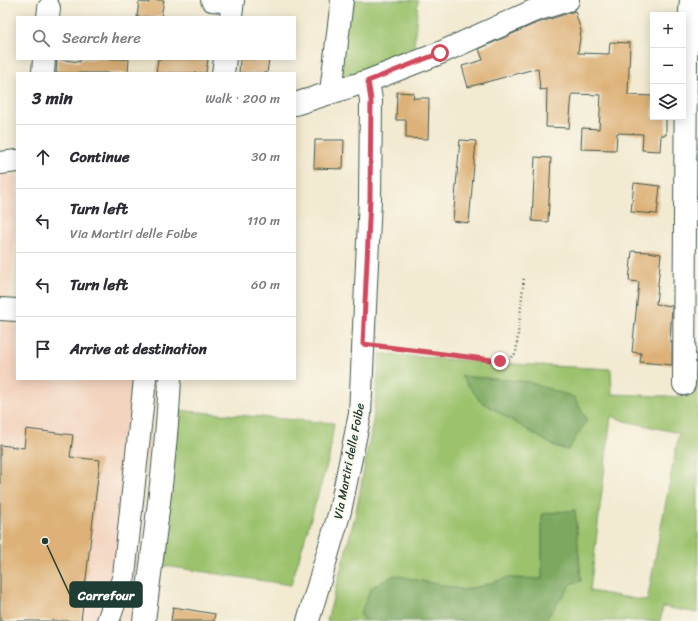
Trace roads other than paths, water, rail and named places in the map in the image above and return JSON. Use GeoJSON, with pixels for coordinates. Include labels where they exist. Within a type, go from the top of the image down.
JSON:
{"type":"FeatureCollection","features":[{"type":"Feature","properties":{"kind":"street"},"geometry":{"type":"LineString","coordinates":[[331,92],[342,0]]}},
{"type":"Feature","properties":{"kind":"street"},"geometry":{"type":"LineString","coordinates":[[296,104],[368,81],[440,53],[533,11],[568,0]]}},
{"type":"Feature","properties":{"kind":"street"},"geometry":{"type":"LineString","coordinates":[[684,384],[686,56],[691,0]]}},
{"type":"Feature","properties":{"kind":"street"},"geometry":{"type":"LineString","coordinates":[[43,72],[44,60]]}},
{"type":"Feature","properties":{"kind":"street"},"geometry":{"type":"LineString","coordinates":[[212,72],[214,60]]}},
{"type":"Feature","properties":{"kind":"street"},"geometry":{"type":"LineString","coordinates":[[223,72],[225,60]]}},
{"type":"Feature","properties":{"kind":"street","name":"Via Martiri delle Foibe"},"geometry":{"type":"LineString","coordinates":[[308,621],[340,511],[360,414],[370,199],[371,100],[368,81]]}},
{"type":"Feature","properties":{"kind":"street"},"geometry":{"type":"LineString","coordinates":[[0,308],[16,310]]}},
{"type":"Feature","properties":{"kind":"street"},"geometry":{"type":"LineString","coordinates":[[108,621],[124,576],[145,380]]}},
{"type":"Feature","properties":{"kind":"street"},"geometry":{"type":"LineString","coordinates":[[144,621],[168,424],[170,380]]}},
{"type":"Feature","properties":{"kind":"place","name":"Carrefour"},"geometry":{"type":"Point","coordinates":[45,541]}}]}
